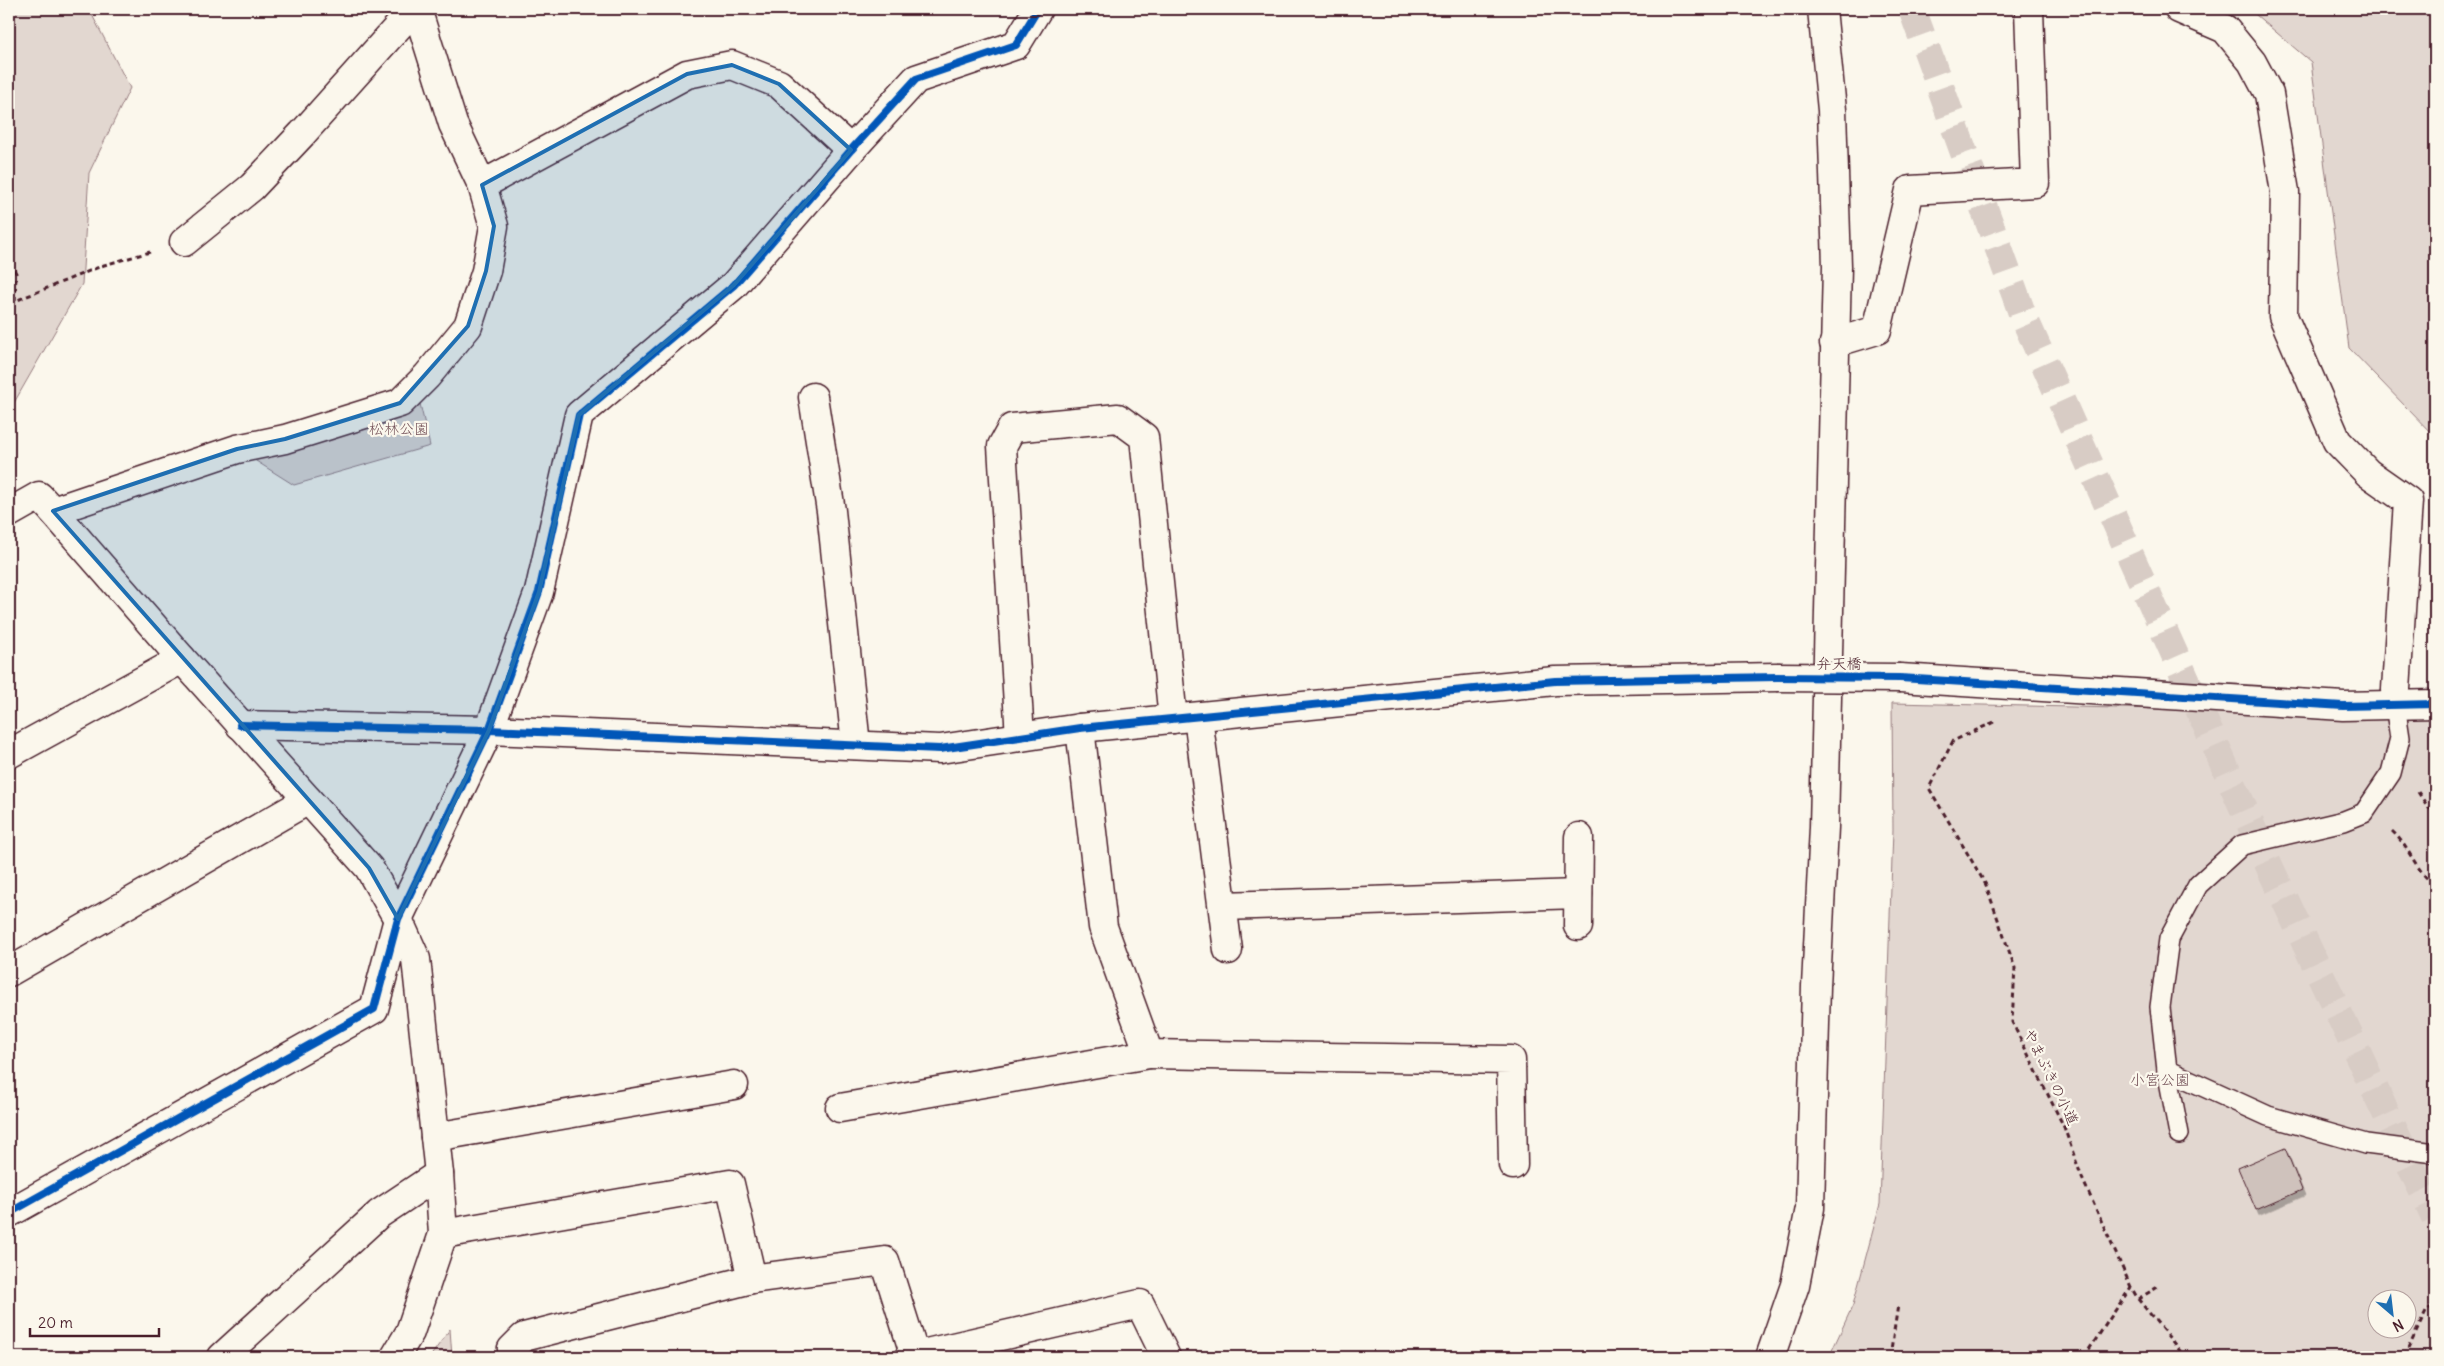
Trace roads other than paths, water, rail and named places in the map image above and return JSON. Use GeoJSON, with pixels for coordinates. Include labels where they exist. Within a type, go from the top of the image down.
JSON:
{"type":"FeatureCollection","features":[{"type":"Feature","properties":{"kind":"street"},"geometry":{"type":"LineString","coordinates":[[53,511],[237,449],[285,439],[400,403],[426,376],[468,326],[486,271],[494,226],[482,185],[453,124],[415,9],[252,187],[184,242]]}},
{"type":"Feature","properties":{"kind":"street"},"geometry":{"type":"LineString","coordinates":[[9,1213],[374,1009],[398,919],[489,730],[539,592],[579,415],[734,285],[851,150],[916,79],[1016,46],[1038,9]]}},
{"type":"Feature","properties":{"kind":"street"},"geometry":{"type":"LineString","coordinates":[[1770,1357],[1795,1285],[1810,1208],[1816,986],[1824,827],[1836,266],[1832,120],[1822,9]]}},
{"type":"Feature","properties":{"kind":"street"},"geometry":{"type":"LineString","coordinates":[[1834,343],[1877,330],[1910,190],[2035,184],[2029,9]]}},
{"type":"Feature","properties":{"kind":"street"},"geometry":{"type":"LineString","coordinates":[[2179,9],[2225,29],[2252,62],[2269,94],[2285,192],[2283,316],[2337,441],[2368,473],[2408,501],[2395,705]]}},
{"type":"Feature","properties":{"kind":"street"},"geometry":{"type":"LineString","coordinates":[[482,185],[687,74],[732,65],[779,84],[851,150]]}},
{"type":"Feature","properties":{"kind":"street"},"geometry":{"type":"LineString","coordinates":[[813,397],[831,511],[856,745]]}},
{"type":"Feature","properties":{"kind":"street"},"geometry":{"type":"LineString","coordinates":[[1020,737],[1002,446],[1012,428],[1118,418],[1144,437],[1185,718],[1222,906],[1228,950]]}},
{"type":"Feature","properties":{"kind":"street"},"geometry":{"type":"LineString","coordinates":[[9,513],[38,496],[53,511],[240,725],[369,868],[398,919],[416,960],[439,1174],[443,1234],[410,1332],[395,1357]]}},
{"type":"Feature","properties":{"kind":"street"},"geometry":{"type":"LineString","coordinates":[[9,754],[182,659]]}},
{"type":"Feature","properties":{"kind":"street","name":"弁天橋"},"geometry":{"type":"LineString","coordinates":[[240,725],[489,730],[940,749],[1080,728],[1555,681],[1778,677],[1900,678],[2343,706],[2435,704]]}},
{"type":"Feature","properties":{"kind":"street"},"geometry":{"type":"LineString","coordinates":[[1080,728],[1103,927],[1149,1054]]}},
{"type":"Feature","properties":{"kind":"street"},"geometry":{"type":"LineString","coordinates":[[9,972],[308,800]]}},
{"type":"Feature","properties":{"kind":"street"},"geometry":{"type":"LineString","coordinates":[[1578,926],[1579,837]]}},
{"type":"Feature","properties":{"kind":"street"},"geometry":{"type":"LineString","coordinates":[[1222,906],[1578,894]]}},
{"type":"Feature","properties":{"kind":"street"},"geometry":{"type":"LineString","coordinates":[[840,1108],[1149,1054],[1511,1060],[1513,1165]]}},
{"type":"Feature","properties":{"kind":"street"},"geometry":{"type":"LineString","coordinates":[[435,1137],[734,1085]]}},
{"type":"Feature","properties":{"kind":"street"},"geometry":{"type":"LineString","coordinates":[[222,1357],[379,1214],[439,1174]]}},
{"type":"Feature","properties":{"kind":"street"},"geometry":{"type":"LineString","coordinates":[[443,1234],[730,1184],[752,1279]]}},
{"type":"Feature","properties":{"kind":"street"},"geometry":{"type":"LineString","coordinates":[[515,1357],[512,1349],[524,1337],[752,1279],[885,1261],[912,1357],[1140,1304],[1166,1357]]}},
{"type":"Feature","properties":{"kind":"lane"},"geometry":{"type":"LineString","coordinates":[[2178,1134],[2167,1070],[2160,1007],[2170,939],[2198,885],[2242,845],[2344,820],[2364,813],[2391,773],[2400,738],[2395,705]]}},
{"type":"Feature","properties":{"kind":"lane"},"geometry":{"type":"LineString","coordinates":[[2167,1070],[2268,1116],[2366,1144],[2435,1153]]}},
{"type":"Feature","properties":{"kind":"tunnel"},"geometry":{"type":"LineString","coordinates":[[1912,9],[2022,313],[2271,870],[2435,1217]]}},
{"type":"Feature","properties":{"kind":"park label","name":"松林公園"},"geometry":{"type":"Point","coordinates":[399,429]}},
{"type":"Feature","properties":{"kind":"park label","name":"小宮公園"},"geometry":{"type":"Point","coordinates":[2160,1080]}}]}
